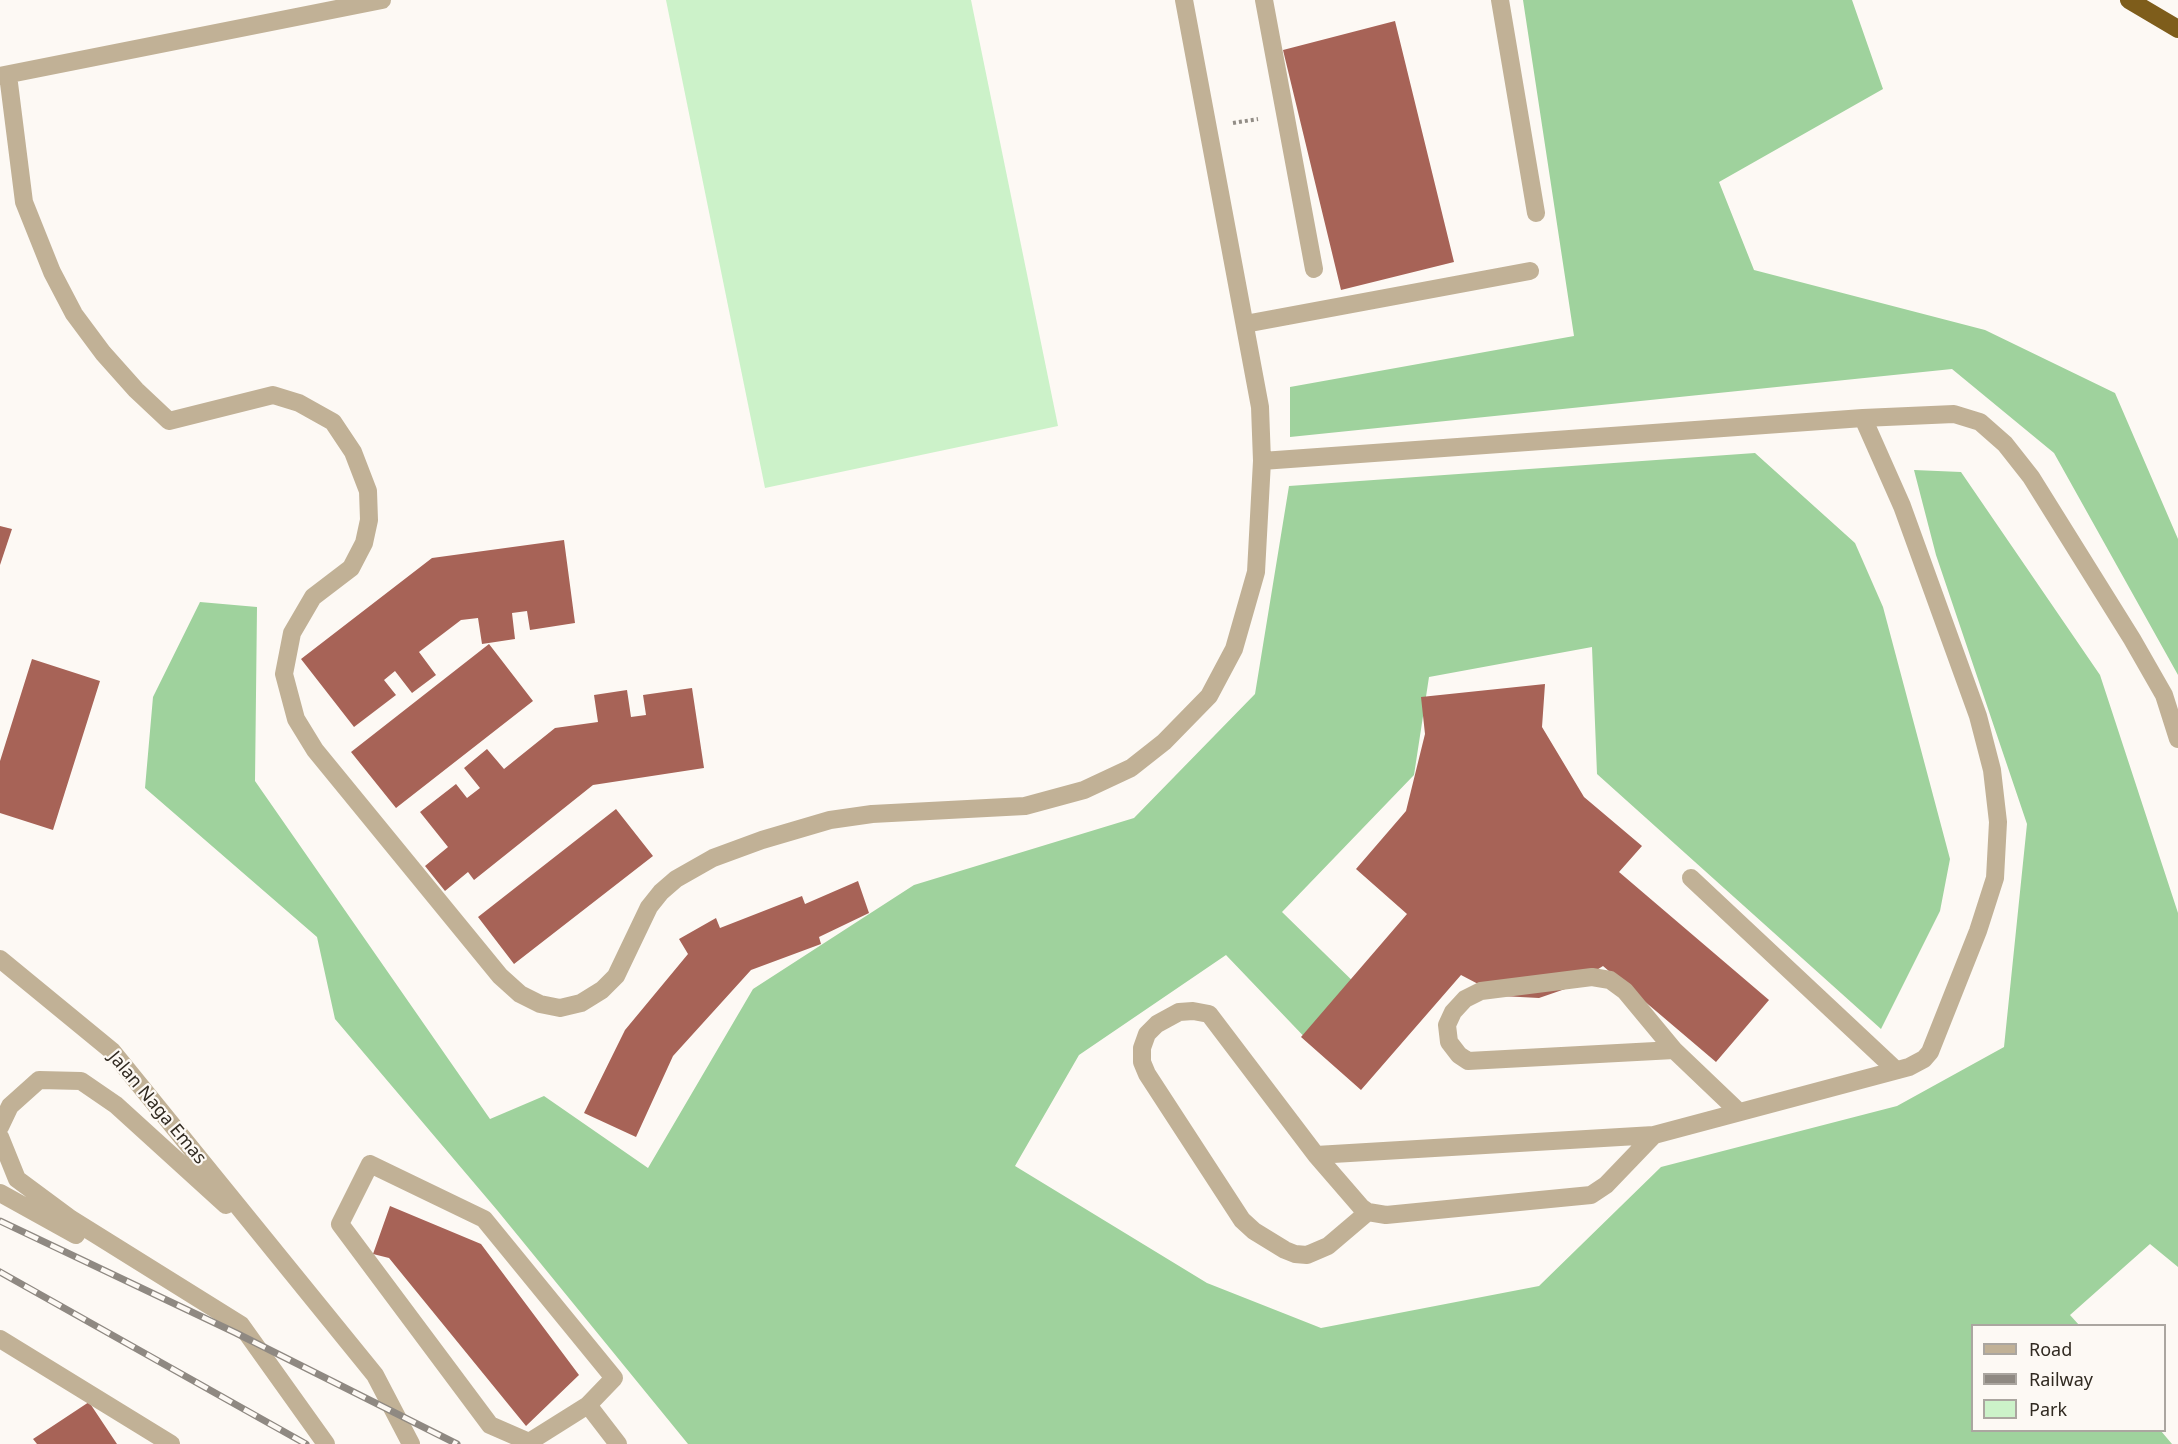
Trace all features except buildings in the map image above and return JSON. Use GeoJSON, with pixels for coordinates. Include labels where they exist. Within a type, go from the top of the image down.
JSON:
{"type":"FeatureCollection","features":[{"type":"Feature","properties":{"kind":"highway"},"geometry":{"type":"LineString","coordinates":[[2129,0],[2178,29]]}},
{"type":"Feature","properties":{"kind":"street"},"geometry":{"type":"LineString","coordinates":[[382,0],[4,75],[24,202],[52,272],[74,314],[103,353],[136,390],[169,421],[273,395],[298,403],[333,422],[353,452],[368,491],[369,520],[364,543],[351,568],[313,597],[292,633],[284,674],[296,718],[315,750],[500,976],[520,994],[540,1004],[560,1008],[581,1003],[602,990],[616,976],[649,908],[661,892],[676,879],[713,858],[762,840],[830,820],[872,814],[1025,806],[1083,790],[1131,768],[1164,742],[1209,696],[1234,649],[1256,572],[1262,461],[1260,407],[1184,0]]}},
{"type":"Feature","properties":{"kind":"street"},"geometry":{"type":"LineString","coordinates":[[1264,0],[1314,269]]}},
{"type":"Feature","properties":{"kind":"street"},"geometry":{"type":"LineString","coordinates":[[1500,0],[1536,213]]}},
{"type":"Feature","properties":{"kind":"street"},"geometry":{"type":"LineString","coordinates":[[1245,324],[1530,271]]}},
{"type":"Feature","properties":{"kind":"street"},"geometry":{"type":"LineString","coordinates":[[1262,461],[1863,418],[1954,414],[1980,422],[2005,444],[2031,477],[2132,639],[2164,695],[2178,739]]}},
{"type":"Feature","properties":{"kind":"street"},"geometry":{"type":"LineString","coordinates":[[1316,1155],[1654,1135],[1909,1067],[1924,1059],[1934,1044],[1978,931],[1995,878],[1998,822],[1992,770],[1978,716],[1902,506],[1863,418]]}},
{"type":"Feature","properties":{"kind":"street"},"geometry":{"type":"LineString","coordinates":[[1691,878],[1896,1070]]}},
{"type":"Feature","properties":{"kind":"street","name":"Jalan Naga Emas"},"geometry":{"type":"LineString","coordinates":[[0,959],[112,1052],[375,1375],[411,1444]]}},
{"type":"Feature","properties":{"kind":"street"},"geometry":{"type":"LineString","coordinates":[[1674,1050],[1468,1061],[1459,1055],[1449,1042],[1447,1025],[1453,1012],[1465,999],[1480,990],[1601,978],[1610,980],[1625,991],[1674,1050],[1739,1112]]}},
{"type":"Feature","properties":{"kind":"street"},"geometry":{"type":"LineString","coordinates":[[1368,1212],[1328,1246],[1307,1255],[1285,1250],[1254,1231],[1242,1220],[1147,1074],[1142,1062],[1142,1048],[1147,1034],[1157,1024],[1179,1012],[1193,1011],[1209,1014],[1316,1155],[1354,1202],[1368,1212],[1386,1215],[1591,1195],[1606,1185],[1654,1135]]}},
{"type":"Feature","properties":{"kind":"street","name":"Jalan Naga Emas"},"geometry":{"type":"LineString","coordinates":[[0,1126],[10,1106],[39,1080],[81,1081],[116,1105],[273,1248]]}},
{"type":"Feature","properties":{"kind":"street"},"geometry":{"type":"LineString","coordinates":[[0,1137],[17,1179],[71,1219],[241,1325],[326,1444]]}},
{"type":"Feature","properties":{"kind":"street"},"geometry":{"type":"LineString","coordinates":[[370,1164],[484,1219],[614,1378],[588,1405],[529,1442],[490,1425],[340,1224],[370,1164]]}},
{"type":"Feature","properties":{"kind":"street"},"geometry":{"type":"LineString","coordinates":[[0,1193],[241,1325]]}},
{"type":"Feature","properties":{"kind":"street"},"geometry":{"type":"LineString","coordinates":[[0,1339],[171,1444]]}},
{"type":"Feature","properties":{"kind":"street"},"geometry":{"type":"LineString","coordinates":[[588,1405],[618,1444]]}},
{"type":"Feature","properties":{"kind":"green space"},"geometry":{"type":"Polygon","coordinates":[[[666,0],[971,0],[1058,426],[765,488],[666,0]]]}},
{"type":"Feature","properties":{"kind":"green space"},"geometry":{"type":"Polygon","coordinates":[[[1523,0],[1852,0],[1883,89],[1719,182],[1754,270],[1985,330],[2115,393],[2178,539],[2178,675],[2054,453],[1952,369],[1290,437],[1290,387],[1574,336],[1523,0]]]}},
{"type":"Feature","properties":{"kind":"green space"},"geometry":{"type":"Polygon","coordinates":[[[1755,453],[1855,543],[1883,607],[1950,859],[1940,911],[1881,1029],[1597,774],[1592,647],[1429,677],[1414,775],[1282,912],[1364,992],[1313,1046],[1226,955],[1079,1055],[1015,1166],[1207,1283],[1321,1328],[1539,1286],[1661,1167],[1897,1106],[2004,1047],[2027,824],[1936,555],[1914,470],[1961,472],[2100,675],[2178,913],[2178,1267],[2150,1244],[2070,1315],[2078,1324],[1971,1324],[1971,1432],[2162,1432],[2172,1444],[688,1444],[497,1210],[335,1019],[317,937],[145,788],[153,697],[200,602],[257,607],[255,781],[490,1119],[544,1096],[648,1168],[753,989],[914,885],[1134,818],[1255,694],[1289,486],[1755,453]]]}},
{"type":"Feature","properties":{"kind":"railway"},"geometry":{"type":"LineString","coordinates":[[0,1221],[236,1333],[457,1444]]}},
{"type":"Feature","properties":{"kind":"railway"},"geometry":{"type":"LineString","coordinates":[[0,1272],[306,1444]]}}]}
